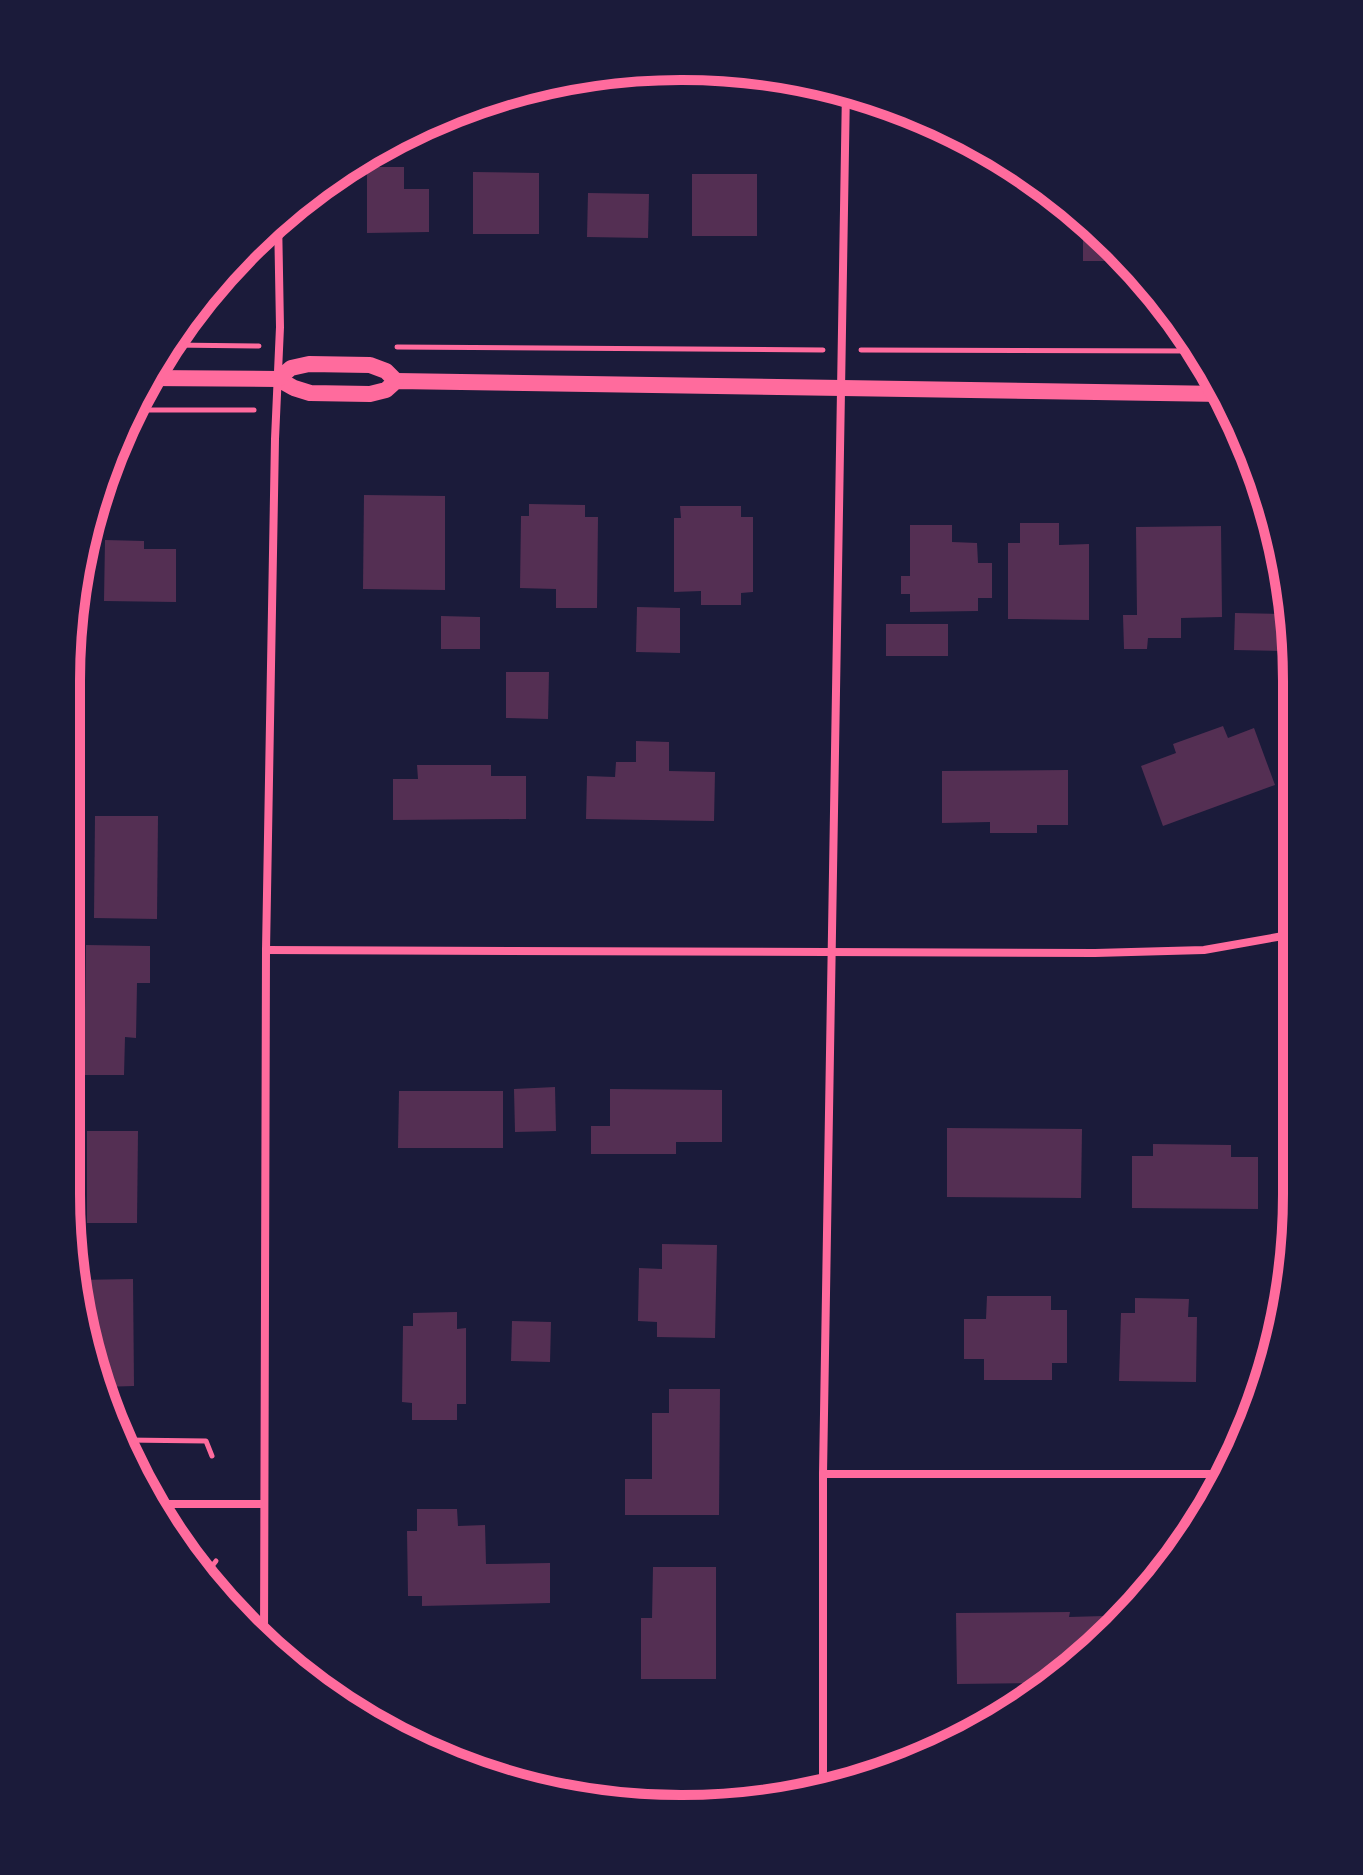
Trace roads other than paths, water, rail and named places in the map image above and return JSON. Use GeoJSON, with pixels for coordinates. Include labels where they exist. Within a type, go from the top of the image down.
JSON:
{"type":"FeatureCollection","features":[{"type":"Feature","properties":{"kind":"main road"},"geometry":{"type":"LineString","coordinates":[[278,379],[291,368],[309,364],[370,365],[386,371],[396,381]]}},
{"type":"Feature","properties":{"kind":"main road"},"geometry":{"type":"LineString","coordinates":[[163,378],[278,379],[310,393],[386,390],[396,381],[1209,394]]}},
{"type":"Feature","properties":{"kind":"street"},"geometry":{"type":"LineString","coordinates":[[823,1778],[823,1474],[830,951],[846,103]]}},
{"type":"Feature","properties":{"kind":"street"},"geometry":{"type":"LineString","coordinates":[[264,1626],[266,950],[278,379],[278,236]]}},
{"type":"Feature","properties":{"kind":"street"},"geometry":{"type":"LineString","coordinates":[[266,950],[1095,953],[1204,950],[1283,936]]}},
{"type":"Feature","properties":{"kind":"street"},"geometry":{"type":"LineString","coordinates":[[823,1474],[1213,1474]]}},
{"type":"Feature","properties":{"kind":"street"},"geometry":{"type":"LineString","coordinates":[[167,1504],[264,1504]]}}]}
